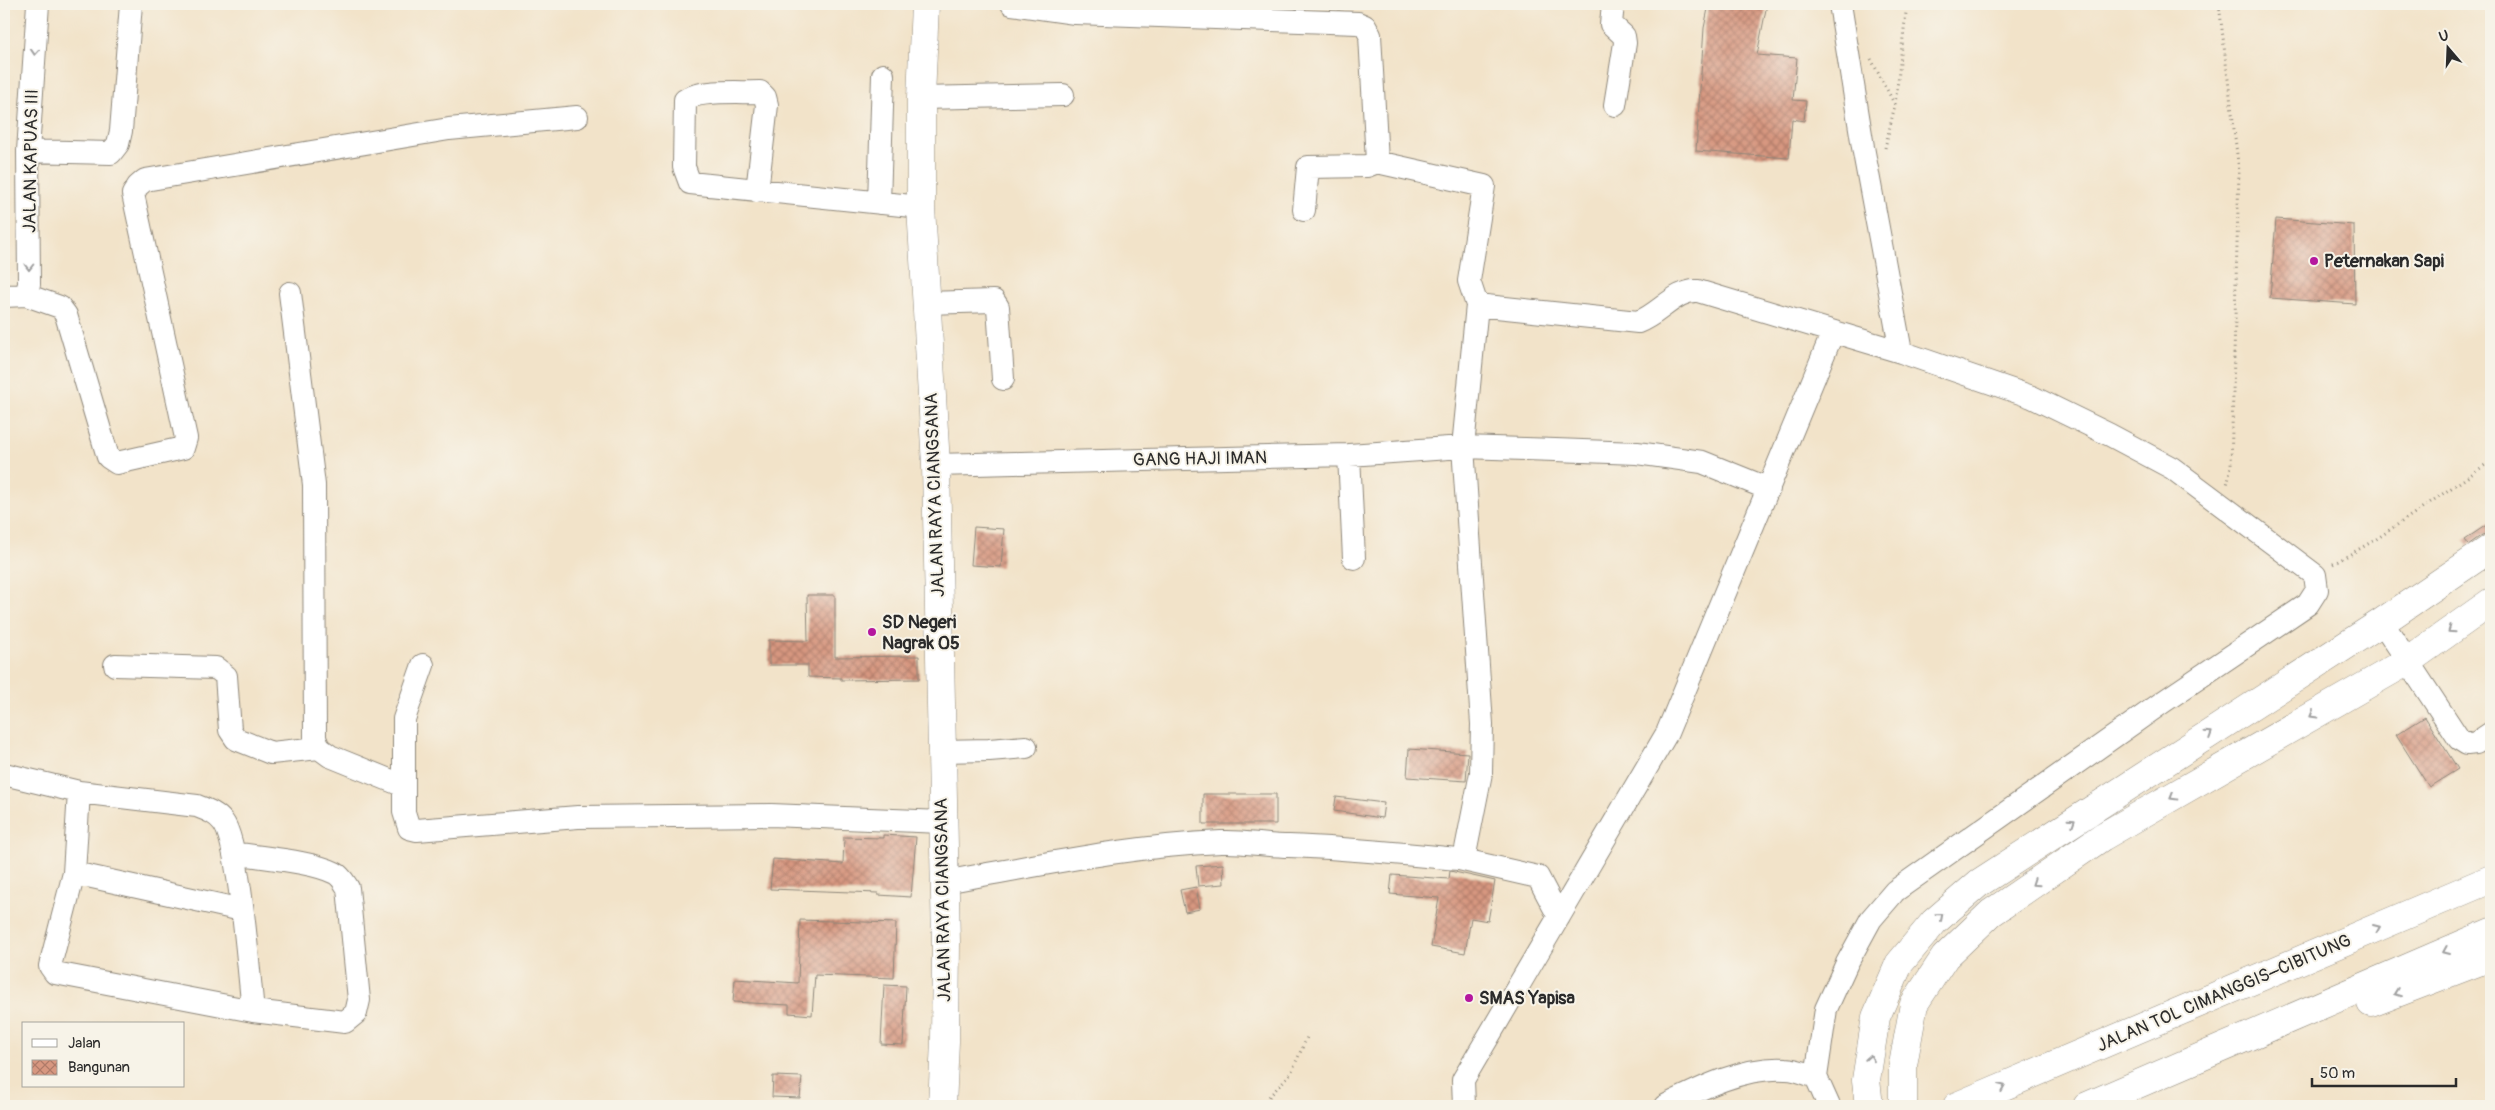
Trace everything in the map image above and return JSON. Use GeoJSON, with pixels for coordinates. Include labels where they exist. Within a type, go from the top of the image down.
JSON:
{"type":"FeatureCollection","features":[{"type":"Feature","properties":{"kind":"main road","name":"JALAN RAYA CIANGSANA"},"geometry":{"type":"LineString","coordinates":[[925,4],[921,98],[921,207],[936,465],[944,882],[945,1041],[942,1106]]}},
{"type":"Feature","properties":{"kind":"main road"},"geometry":{"type":"LineString","coordinates":[[1869,1106],[1866,1080],[1876,1016],[1899,964],[1934,922],[1979,882],[2382,622],[2491,548]]}},
{"type":"Feature","properties":{"kind":"main road"},"geometry":{"type":"LineString","coordinates":[[1903,1106],[1904,1065],[1914,1004],[1945,958],[1991,913],[2102,837],[2408,661],[2491,602]]}},
{"type":"Feature","properties":{"kind":"main road","name":"JALAN TOL CIMANGGIS–CIBITUNG"},"geometry":{"type":"LineString","coordinates":[[1957,1106],[2491,879]]}},
{"type":"Feature","properties":{"kind":"main road"},"geometry":{"type":"LineString","coordinates":[[2087,1106],[2491,932]]}},
{"type":"Feature","properties":{"kind":"main road"},"geometry":{"type":"LineString","coordinates":[[2099,1106],[2491,957]]}},
{"type":"Feature","properties":{"kind":"street","name":"JALAN KAPUAS III"},"geometry":{"type":"LineString","coordinates":[[26,295],[30,273],[28,151],[38,4]]}},
{"type":"Feature","properties":{"kind":"street"},"geometry":{"type":"LineString","coordinates":[[28,151],[111,153],[118,144],[121,131],[131,4]]}},
{"type":"Feature","properties":{"kind":"street"},"geometry":{"type":"LineString","coordinates":[[1012,4],[1075,12],[1358,23],[1365,26],[1370,35],[1377,162]]}},
{"type":"Feature","properties":{"kind":"street"},"geometry":{"type":"LineString","coordinates":[[1613,4],[1611,24],[1624,36],[1625,43],[1615,105]]}},
{"type":"Feature","properties":{"kind":"street"},"geometry":{"type":"LineString","coordinates":[[1840,4],[1862,147],[1901,352]]}},
{"type":"Feature","properties":{"kind":"street"},"geometry":{"type":"LineString","coordinates":[[879,203],[883,75]]}},
{"type":"Feature","properties":{"kind":"street"},"geometry":{"type":"LineString","coordinates":[[757,191],[767,105],[765,97],[760,92],[708,94],[685,100],[684,166],[690,183],[757,191],[921,207]]}},
{"type":"Feature","properties":{"kind":"street"},"geometry":{"type":"LineString","coordinates":[[921,98],[1063,95]]}},
{"type":"Feature","properties":{"kind":"street"},"geometry":{"type":"LineString","coordinates":[[4,296],[26,295],[60,307],[66,316],[108,457],[117,463],[183,448],[186,438],[133,194],[145,180],[449,129],[577,117]]}},
{"type":"Feature","properties":{"kind":"street"},"geometry":{"type":"LineString","coordinates":[[1304,210],[1308,167],[1367,166],[1377,162],[1484,186],[1469,281],[1477,305],[1463,447],[1482,724],[1481,773],[1465,854],[1458,859]]}},
{"type":"Feature","properties":{"kind":"street"},"geometry":{"type":"LineString","coordinates":[[1477,305],[1638,322],[1658,312],[1686,292],[1692,291],[1901,352],[2041,401],[2172,468],[2315,574],[2317,590],[2308,604],[2155,708],[1895,891],[1871,919],[1847,963],[1826,1009],[1816,1077],[1829,1106]]}},
{"type":"Feature","properties":{"kind":"street"},"geometry":{"type":"LineString","coordinates":[[290,293],[312,468],[315,738],[319,748],[330,756],[404,786]]}},
{"type":"Feature","properties":{"kind":"street"},"geometry":{"type":"LineString","coordinates":[[926,303],[994,301],[998,307],[1003,379]]}},
{"type":"Feature","properties":{"kind":"street"},"geometry":{"type":"LineString","coordinates":[[1464,1106],[1463,1080],[1667,733],[1834,332]]}},
{"type":"Feature","properties":{"kind":"street","name":"GANG HAJI IMAN"},"geometry":{"type":"LineString","coordinates":[[936,465],[1349,455],[1463,447],[1637,453],[1702,462],[1769,489]]}},
{"type":"Feature","properties":{"kind":"street"},"geometry":{"type":"LineString","coordinates":[[1349,455],[1354,558]]}},
{"type":"Feature","properties":{"kind":"street"},"geometry":{"type":"LineString","coordinates":[[2382,622],[2459,739],[2467,744],[2476,743],[2491,733]]}},
{"type":"Feature","properties":{"kind":"street"},"geometry":{"type":"LineString","coordinates":[[115,665],[216,668],[226,676],[230,730],[236,739],[271,753],[319,748]]}},
{"type":"Feature","properties":{"kind":"street"},"geometry":{"type":"LineString","coordinates":[[423,665],[404,719],[404,786],[406,823],[409,828],[417,830],[578,817],[771,815],[942,822]]}},
{"type":"Feature","properties":{"kind":"street"},"geometry":{"type":"LineString","coordinates":[[941,751],[1026,747]]}},
{"type":"Feature","properties":{"kind":"street"},"geometry":{"type":"LineString","coordinates":[[4,774],[79,792],[197,806],[214,813],[225,823],[234,853],[253,1011]]}},
{"type":"Feature","properties":{"kind":"street"},"geometry":{"type":"LineString","coordinates":[[79,792],[74,873],[50,966],[53,972],[253,1011],[344,1022],[356,1013],[359,1000],[348,888],[336,874],[319,867],[234,853]]}},
{"type":"Feature","properties":{"kind":"street"},"geometry":{"type":"LineString","coordinates":[[944,882],[1071,860],[1183,844],[1224,842],[1315,846],[1458,859],[1538,877],[1559,917]]}},
{"type":"Feature","properties":{"kind":"street"},"geometry":{"type":"LineString","coordinates":[[74,873],[242,910]]}},
{"type":"Feature","properties":{"kind":"street"},"geometry":{"type":"LineString","coordinates":[[1665,1106],[1730,1077],[1763,1070],[1787,1069],[1816,1077]]}},
{"type":"Feature","properties":{"kind":"path"},"geometry":{"type":"LineString","coordinates":[[1884,152],[1895,105],[1907,4]]}},
{"type":"Feature","properties":{"kind":"path"},"geometry":{"type":"LineString","coordinates":[[2219,4],[2239,171],[2231,466],[2223,505]]}},
{"type":"Feature","properties":{"kind":"path"},"geometry":{"type":"LineString","coordinates":[[2315,574],[2375,540],[2491,461]]}},
{"type":"Feature","properties":{"kind":"path"},"geometry":{"type":"LineString","coordinates":[[1266,1106],[1267,1099],[1291,1073],[1308,1034]]}},
{"type":"Feature","properties":{"kind":"building"},"geometry":{"type":"Polygon","coordinates":[[[1709,4],[1767,4],[1757,55],[1797,58],[1793,100],[1806,101],[1804,121],[1792,119],[1789,158],[1696,151],[1704,28],[1709,4]]]}},
{"type":"Feature","properties":{"kind":"building","name":"Peternakan Sapi"},"geometry":{"type":"Polygon","coordinates":[[[2276,219],[2354,225],[2355,304],[2270,298],[2276,219]]]}},
{"type":"Feature","properties":{"kind":"building"},"geometry":{"type":"Polygon","coordinates":[[[2491,522],[2491,533],[2482,535],[2468,545],[2464,540],[2491,522]]]}},
{"type":"Feature","properties":{"kind":"building"},"geometry":{"type":"Polygon","coordinates":[[[974,527],[1004,529],[1001,567],[971,565],[974,527]]]}},
{"type":"Feature","properties":{"kind":"building"},"geometry":{"type":"Polygon","coordinates":[[[807,595],[835,595],[835,657],[919,656],[919,679],[841,680],[841,678],[808,677],[808,665],[769,665],[769,640],[808,641],[807,595]]]}},
{"type":"Feature","properties":{"kind":"building"},"geometry":{"type":"Polygon","coordinates":[[[2425,717],[2458,769],[2429,787],[2396,735],[2425,717]]]}},
{"type":"Feature","properties":{"kind":"building"},"geometry":{"type":"Polygon","coordinates":[[[1409,749],[1468,753],[1466,781],[1407,777],[1409,749]]]}},
{"type":"Feature","properties":{"kind":"building"},"geometry":{"type":"Polygon","coordinates":[[[1203,794],[1276,794],[1276,824],[1203,824],[1203,794]]]}},
{"type":"Feature","properties":{"kind":"building"},"geometry":{"type":"Polygon","coordinates":[[[1336,797],[1384,803],[1382,818],[1334,811],[1336,797]]]}},
{"type":"Feature","properties":{"kind":"building"},"geometry":{"type":"Polygon","coordinates":[[[883,835],[916,837],[911,897],[878,895],[878,893],[770,889],[773,859],[843,864],[844,837],[883,838],[883,835]]]}},
{"type":"Feature","properties":{"kind":"building"},"geometry":{"type":"Polygon","coordinates":[[[1223,864],[1224,884],[1198,886],[1196,866],[1223,864]]]}},
{"type":"Feature","properties":{"kind":"building"},"geometry":{"type":"Polygon","coordinates":[[[1450,871],[1495,881],[1488,921],[1471,918],[1465,953],[1431,947],[1439,898],[1390,894],[1392,875],[1449,879],[1450,871]]]}},
{"type":"Feature","properties":{"kind":"building"},"geometry":{"type":"Polygon","coordinates":[[[1196,887],[1200,909],[1185,912],[1180,890],[1196,887]]]}},
{"type":"Feature","properties":{"kind":"building"},"geometry":{"type":"Polygon","coordinates":[[[800,920],[896,923],[894,978],[815,975],[812,1015],[789,1013],[789,1005],[733,1002],[735,979],[798,983],[800,920]]]}},
{"type":"Feature","properties":{"kind":"building"},"geometry":{"type":"Polygon","coordinates":[[[884,985],[906,986],[903,1045],[881,1044],[884,985]]]}},
{"type":"Feature","properties":{"kind":"building"},"geometry":{"type":"Polygon","coordinates":[[[773,1076],[802,1077],[800,1098],[772,1097],[773,1076]]]}},
{"type":"Feature","properties":{"kind":"place","name":"Peternakan Sapi"},"geometry":{"type":"Point","coordinates":[2314,261]}},
{"type":"Feature","properties":{"kind":"place","name":"SD Negeri Nagrak 05"},"geometry":{"type":"Point","coordinates":[872,632]}},
{"type":"Feature","properties":{"kind":"place","name":"SMAS Yapisa"},"geometry":{"type":"Point","coordinates":[1469,998]}}]}
